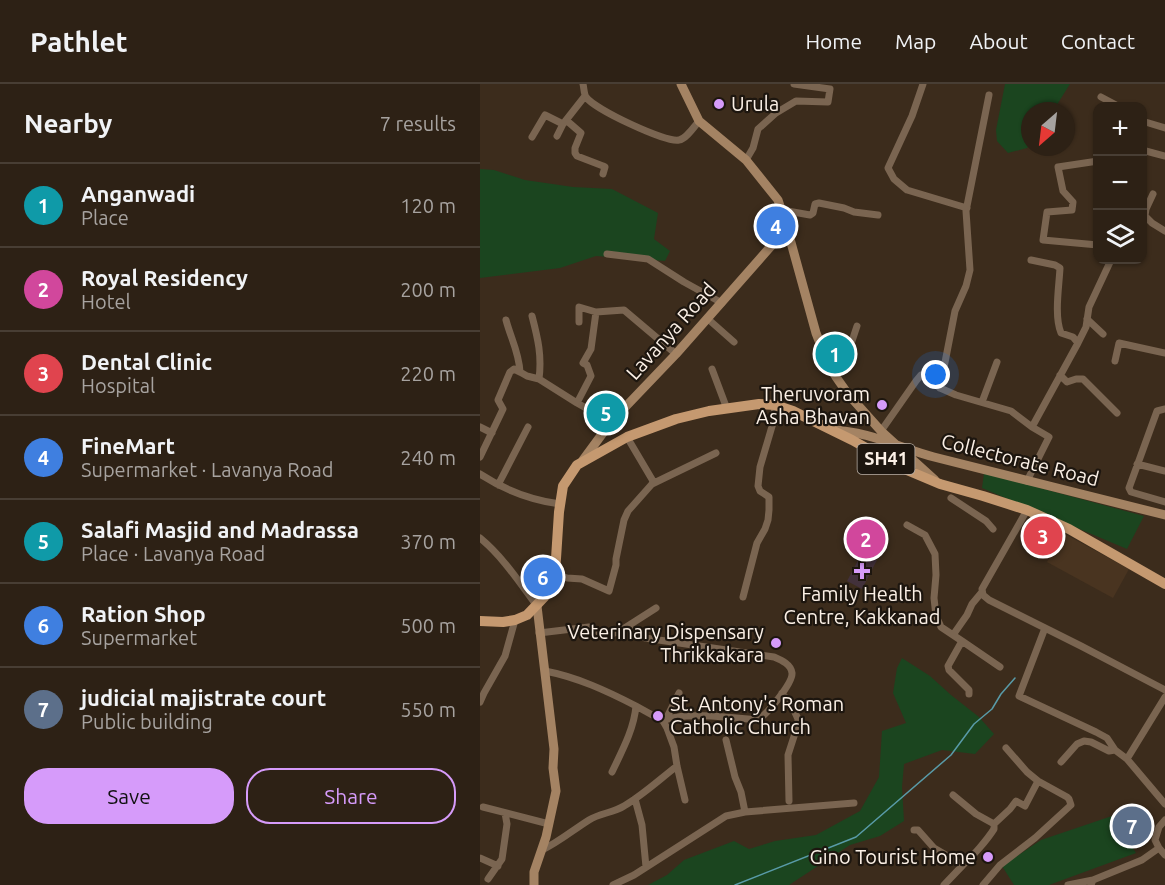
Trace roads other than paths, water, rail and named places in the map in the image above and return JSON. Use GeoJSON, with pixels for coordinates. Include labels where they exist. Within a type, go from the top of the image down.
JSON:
{"type":"FeatureCollection","features":[{"type":"Feature","properties":{"kind":"main road","name":"SH41"},"geometry":{"type":"LineString","coordinates":[[515,620],[527,615],[549,592],[555,574],[563,486],[577,465],[627,437],[692,414],[759,404],[775,405],[793,411],[902,468],[940,484],[951,497],[983,496],[1027,510],[1069,529],[1165,584]]}},
{"type":"Feature","properties":{"kind":"main road"},"geometry":{"type":"LineString","coordinates":[[480,621],[515,620]]}},
{"type":"Feature","properties":{"kind":"street"},"geometry":{"type":"LineString","coordinates":[[583,84],[585,96],[610,114],[677,141],[683,138],[699,121]]}},
{"type":"Feature","properties":{"kind":"street"},"geometry":{"type":"LineString","coordinates":[[681,84],[699,121],[746,160],[778,201],[816,333],[836,377],[881,431],[940,484]]}},
{"type":"Feature","properties":{"kind":"street"},"geometry":{"type":"LineString","coordinates":[[746,160],[753,148],[758,129],[776,113],[796,101],[828,102],[830,89],[794,84]]}},
{"type":"Feature","properties":{"kind":"street"},"geometry":{"type":"LineString","coordinates":[[923,84],[912,116],[888,168],[894,179],[907,190],[967,208]]}},
{"type":"Feature","properties":{"kind":"street"},"geometry":{"type":"LineString","coordinates":[[940,388],[955,310],[966,286],[970,270],[967,208],[989,95]]}},
{"type":"Feature","properties":{"kind":"street"},"geometry":{"type":"LineString","coordinates":[[556,136],[585,96]]}},
{"type":"Feature","properties":{"kind":"street"},"geometry":{"type":"LineString","coordinates":[[1101,97],[1110,102]]}},
{"type":"Feature","properties":{"kind":"street"},"geometry":{"type":"LineString","coordinates":[[532,137],[545,115],[564,122],[581,133],[575,153],[605,167],[603,174]]}},
{"type":"Feature","properties":{"kind":"street"},"geometry":{"type":"LineString","coordinates":[[1147,122],[1165,128]]}},
{"type":"Feature","properties":{"kind":"street"},"geometry":{"type":"LineString","coordinates":[[1147,151],[1165,156]]}},
{"type":"Feature","properties":{"kind":"street"},"geometry":{"type":"LineString","coordinates":[[1093,162],[1058,167],[1063,191],[1073,202],[1072,210],[1047,212],[1043,240],[1093,245]]}},
{"type":"Feature","properties":{"kind":"street"},"geometry":{"type":"LineString","coordinates":[[1153,194],[1145,216],[1165,231]]}},
{"type":"Feature","properties":{"kind":"street"},"geometry":{"type":"LineString","coordinates":[[782,210],[810,215],[813,213],[815,204],[819,203],[854,212],[878,215]]}},
{"type":"Feature","properties":{"kind":"street","name":"Lavanya Road"},"geometry":{"type":"LineString","coordinates":[[583,460],[610,422],[708,319],[787,228]]}},
{"type":"Feature","properties":{"kind":"street"},"geometry":{"type":"LineString","coordinates":[[607,254],[648,259],[722,303]]}},
{"type":"Feature","properties":{"kind":"street"},"geometry":{"type":"LineString","coordinates":[[1031,260],[1060,268],[1059,327],[1061,333],[1072,337],[1078,343]]}},
{"type":"Feature","properties":{"kind":"street"},"geometry":{"type":"LineString","coordinates":[[1032,427],[1086,327],[1089,307],[1109,264]]}},
{"type":"Feature","properties":{"kind":"street"},"geometry":{"type":"LineString","coordinates":[[579,322],[579,308],[596,312],[624,310],[676,354]]}},
{"type":"Feature","properties":{"kind":"street"},"geometry":{"type":"LineString","coordinates":[[577,403],[591,376],[587,365],[583,363],[591,349],[596,312]]}},
{"type":"Feature","properties":{"kind":"street"},"geometry":{"type":"LineString","coordinates":[[532,316],[541,362],[539,379]]}},
{"type":"Feature","properties":{"kind":"street"},"geometry":{"type":"LineString","coordinates":[[708,319],[734,342]]}},
{"type":"Feature","properties":{"kind":"street"},"geometry":{"type":"LineString","coordinates":[[506,320],[518,353],[520,372]]}},
{"type":"Feature","properties":{"kind":"street"},"geometry":{"type":"LineString","coordinates":[[1087,320],[1103,334]]}},
{"type":"Feature","properties":{"kind":"street"},"geometry":{"type":"LineString","coordinates":[[836,377],[857,326]]}},
{"type":"Feature","properties":{"kind":"street"},"geometry":{"type":"LineString","coordinates":[[1115,361],[1119,342],[1165,353]]}},
{"type":"Feature","properties":{"kind":"street"},"geometry":{"type":"LineString","coordinates":[[982,402],[997,362]]}},
{"type":"Feature","properties":{"kind":"street"},"geometry":{"type":"LineString","coordinates":[[480,457],[503,409],[498,400],[510,372],[514,369],[539,379],[610,422]]}},
{"type":"Feature","properties":{"kind":"street"},"geometry":{"type":"LineString","coordinates":[[712,369],[727,409]]}},
{"type":"Feature","properties":{"kind":"street"},"geometry":{"type":"LineString","coordinates":[[881,431],[921,375],[940,388],[956,395],[1011,411],[1049,437],[1027,481]]}},
{"type":"Feature","properties":{"kind":"street"},"geometry":{"type":"LineString","coordinates":[[1060,375],[1068,382],[1083,379],[1118,413]]}},
{"type":"Feature","properties":{"kind":"street"},"geometry":{"type":"LineString","coordinates":[[743,597],[770,510],[769,497],[760,491],[758,486],[760,467],[775,405]]}},
{"type":"Feature","properties":{"kind":"street"},"geometry":{"type":"LineString","coordinates":[[1165,409],[1157,411],[1129,488],[1131,492],[1165,502]]}},
{"type":"Feature","properties":{"kind":"street"},"geometry":{"type":"LineString","coordinates":[[480,426],[492,433]]}},
{"type":"Feature","properties":{"kind":"street"},"geometry":{"type":"LineString","coordinates":[[498,485],[528,428]]}},
{"type":"Feature","properties":{"kind":"street","name":"Collectorate Road"},"geometry":{"type":"LineString","coordinates":[[832,430],[848,430],[932,456],[1165,515]]}},
{"type":"Feature","properties":{"kind":"street"},"geometry":{"type":"LineString","coordinates":[[627,437],[652,484]]}},
{"type":"Feature","properties":{"kind":"street"},"geometry":{"type":"LineString","coordinates":[[555,574],[582,579],[609,591],[624,520],[628,511],[652,484],[716,453]]}},
{"type":"Feature","properties":{"kind":"street"},"geometry":{"type":"LineString","coordinates":[[1137,464],[1165,471],[1165,463]]}},
{"type":"Feature","properties":{"kind":"street"},"geometry":{"type":"LineString","coordinates":[[480,474],[523,496],[560,504]]}},
{"type":"Feature","properties":{"kind":"street"},"geometry":{"type":"LineString","coordinates":[[951,497],[986,521],[993,529]]}},
{"type":"Feature","properties":{"kind":"street"},"geometry":{"type":"LineString","coordinates":[[953,635],[967,615],[972,603],[982,592],[1027,510]]}},
{"type":"Feature","properties":{"kind":"street"},"geometry":{"type":"LineString","coordinates":[[907,525],[925,535],[935,554],[934,598],[936,616],[941,627],[1000,667]]}},
{"type":"Feature","properties":{"kind":"street"},"geometry":{"type":"LineString","coordinates":[[480,538],[504,561],[537,606],[540,622],[539,633],[554,749],[553,768],[556,791],[546,837],[534,872],[534,885]]}},
{"type":"Feature","properties":{"kind":"street"},"geometry":{"type":"LineString","coordinates":[[982,592],[989,600],[1142,676],[1165,690]]}},
{"type":"Feature","properties":{"kind":"street"},"geometry":{"type":"LineString","coordinates":[[539,633],[588,627],[609,635],[627,627],[656,608]]}},
{"type":"Feature","properties":{"kind":"street"},"geometry":{"type":"LineString","coordinates":[[480,702],[505,656],[515,620]]}},
{"type":"Feature","properties":{"kind":"street"},"geometry":{"type":"LineString","coordinates":[[627,627],[645,638],[774,657],[787,664],[791,670],[791,679],[782,693],[765,715],[758,720],[711,716],[675,716],[664,720]]}},
{"type":"Feature","properties":{"kind":"street"},"geometry":{"type":"LineString","coordinates":[[1045,628],[1019,696],[1107,738],[1115,750],[1127,759],[1165,804]]}},
{"type":"Feature","properties":{"kind":"street"},"geometry":{"type":"LineString","coordinates":[[962,641],[948,666],[949,670],[969,690],[969,694]]}},
{"type":"Feature","properties":{"kind":"street"},"geometry":{"type":"LineString","coordinates":[[545,671],[600,688],[664,720],[672,738],[685,800]]}},
{"type":"Feature","properties":{"kind":"street"},"geometry":{"type":"LineString","coordinates":[[664,720],[679,693]]}},
{"type":"Feature","properties":{"kind":"street"},"geometry":{"type":"LineString","coordinates":[[782,693],[798,718],[788,754],[789,801]]}},
{"type":"Feature","properties":{"kind":"street"},"geometry":{"type":"LineString","coordinates":[[1127,759],[1165,697]]}},
{"type":"Feature","properties":{"kind":"street"},"geometry":{"type":"LineString","coordinates":[[612,772],[626,743],[636,706]]}},
{"type":"Feature","properties":{"kind":"street"},"geometry":{"type":"LineString","coordinates":[[726,740],[746,812]]}},
{"type":"Feature","properties":{"kind":"street"},"geometry":{"type":"LineString","coordinates":[[1061,762],[1077,744],[1084,741],[1091,742],[1109,752],[1115,750]]}},
{"type":"Feature","properties":{"kind":"street"},"geometry":{"type":"LineString","coordinates":[[983,885],[1000,865],[1035,838],[1071,805],[1067,796],[1038,781],[1027,772],[1006,748]]}},
{"type":"Feature","properties":{"kind":"street"},"geometry":{"type":"LineString","coordinates":[[542,850],[555,844],[597,815],[614,811],[635,799],[677,766]]}},
{"type":"Feature","properties":{"kind":"street"},"geometry":{"type":"LineString","coordinates":[[944,885],[970,859],[994,829],[994,824],[1016,801],[1024,806],[1038,781]]}},
{"type":"Feature","properties":{"kind":"street"},"geometry":{"type":"LineString","coordinates":[[953,795],[976,814],[994,824]]}},
{"type":"Feature","properties":{"kind":"street"},"geometry":{"type":"LineString","coordinates":[[635,799],[642,825],[646,867]]}},
{"type":"Feature","properties":{"kind":"street"},"geometry":{"type":"LineString","coordinates":[[613,885],[633,875],[726,816],[746,812],[854,803]]}},
{"type":"Feature","properties":{"kind":"street"},"geometry":{"type":"LineString","coordinates":[[483,807],[549,824]]}},
{"type":"Feature","properties":{"kind":"street"},"geometry":{"type":"LineString","coordinates":[[488,879],[502,860],[506,840],[505,813]]}},
{"type":"Feature","properties":{"kind":"street"},"geometry":{"type":"LineString","coordinates":[[1165,820],[1159,826],[1155,840],[1165,855]]}},
{"type":"Feature","properties":{"kind":"street"},"geometry":{"type":"LineString","coordinates":[[914,830],[918,830],[934,848],[963,865]]}},
{"type":"Feature","properties":{"kind":"street"},"geometry":{"type":"LineString","coordinates":[[1068,885],[1092,882],[1143,860],[1159,848]]}},
{"type":"Feature","properties":{"kind":"street"},"geometry":{"type":"LineString","coordinates":[[480,858],[498,866]]}},
{"type":"Feature","properties":{"kind":"waterway"},"geometry":{"type":"LineString","coordinates":[[735,885],[856,837],[951,755],[974,724],[992,709],[1015,678]]}},
{"type":"Feature","properties":{"kind":"place","name":"Urula"},"geometry":{"type":"Point","coordinates":[719,104]}},
{"type":"Feature","properties":{"kind":"place","name":"FineMart"},"geometry":{"type":"Point","coordinates":[776,226]}},
{"type":"Feature","properties":{"kind":"place","name":"Anganwadi"},"geometry":{"type":"Point","coordinates":[835,354]}},
{"type":"Feature","properties":{"kind":"place","name":"Theruvoram Asha Bhavan"},"geometry":{"type":"Point","coordinates":[882,405]}},
{"type":"Feature","properties":{"kind":"place","name":"Salafi Masjid and Madrassa"},"geometry":{"type":"Point","coordinates":[606,413]}},
{"type":"Feature","properties":{"kind":"place","name":"Dental Clinic"},"geometry":{"type":"Point","coordinates":[1043,536]}},
{"type":"Feature","properties":{"kind":"place","name":"Royal Residency"},"geometry":{"type":"Point","coordinates":[866,539]}},
{"type":"Feature","properties":{"kind":"place","name":"Family Health Centre, Kakkanad"},"geometry":{"type":"Point","coordinates":[862,571]}},
{"type":"Feature","properties":{"kind":"place","name":"Ration Shop"},"geometry":{"type":"Point","coordinates":[543,577]}},
{"type":"Feature","properties":{"kind":"place","name":"Veterinary Dispensary Thrikkakara"},"geometry":{"type":"Point","coordinates":[776,643]}},
{"type":"Feature","properties":{"kind":"place","name":"St. Antony's Roman Catholic Church"},"geometry":{"type":"Point","coordinates":[658,716]}},
{"type":"Feature","properties":{"kind":"place","name":"judicial majistrate court"},"geometry":{"type":"Point","coordinates":[1132,826]}},
{"type":"Feature","properties":{"kind":"place","name":"Gino Tourist Home"},"geometry":{"type":"Point","coordinates":[988,857]}}]}
